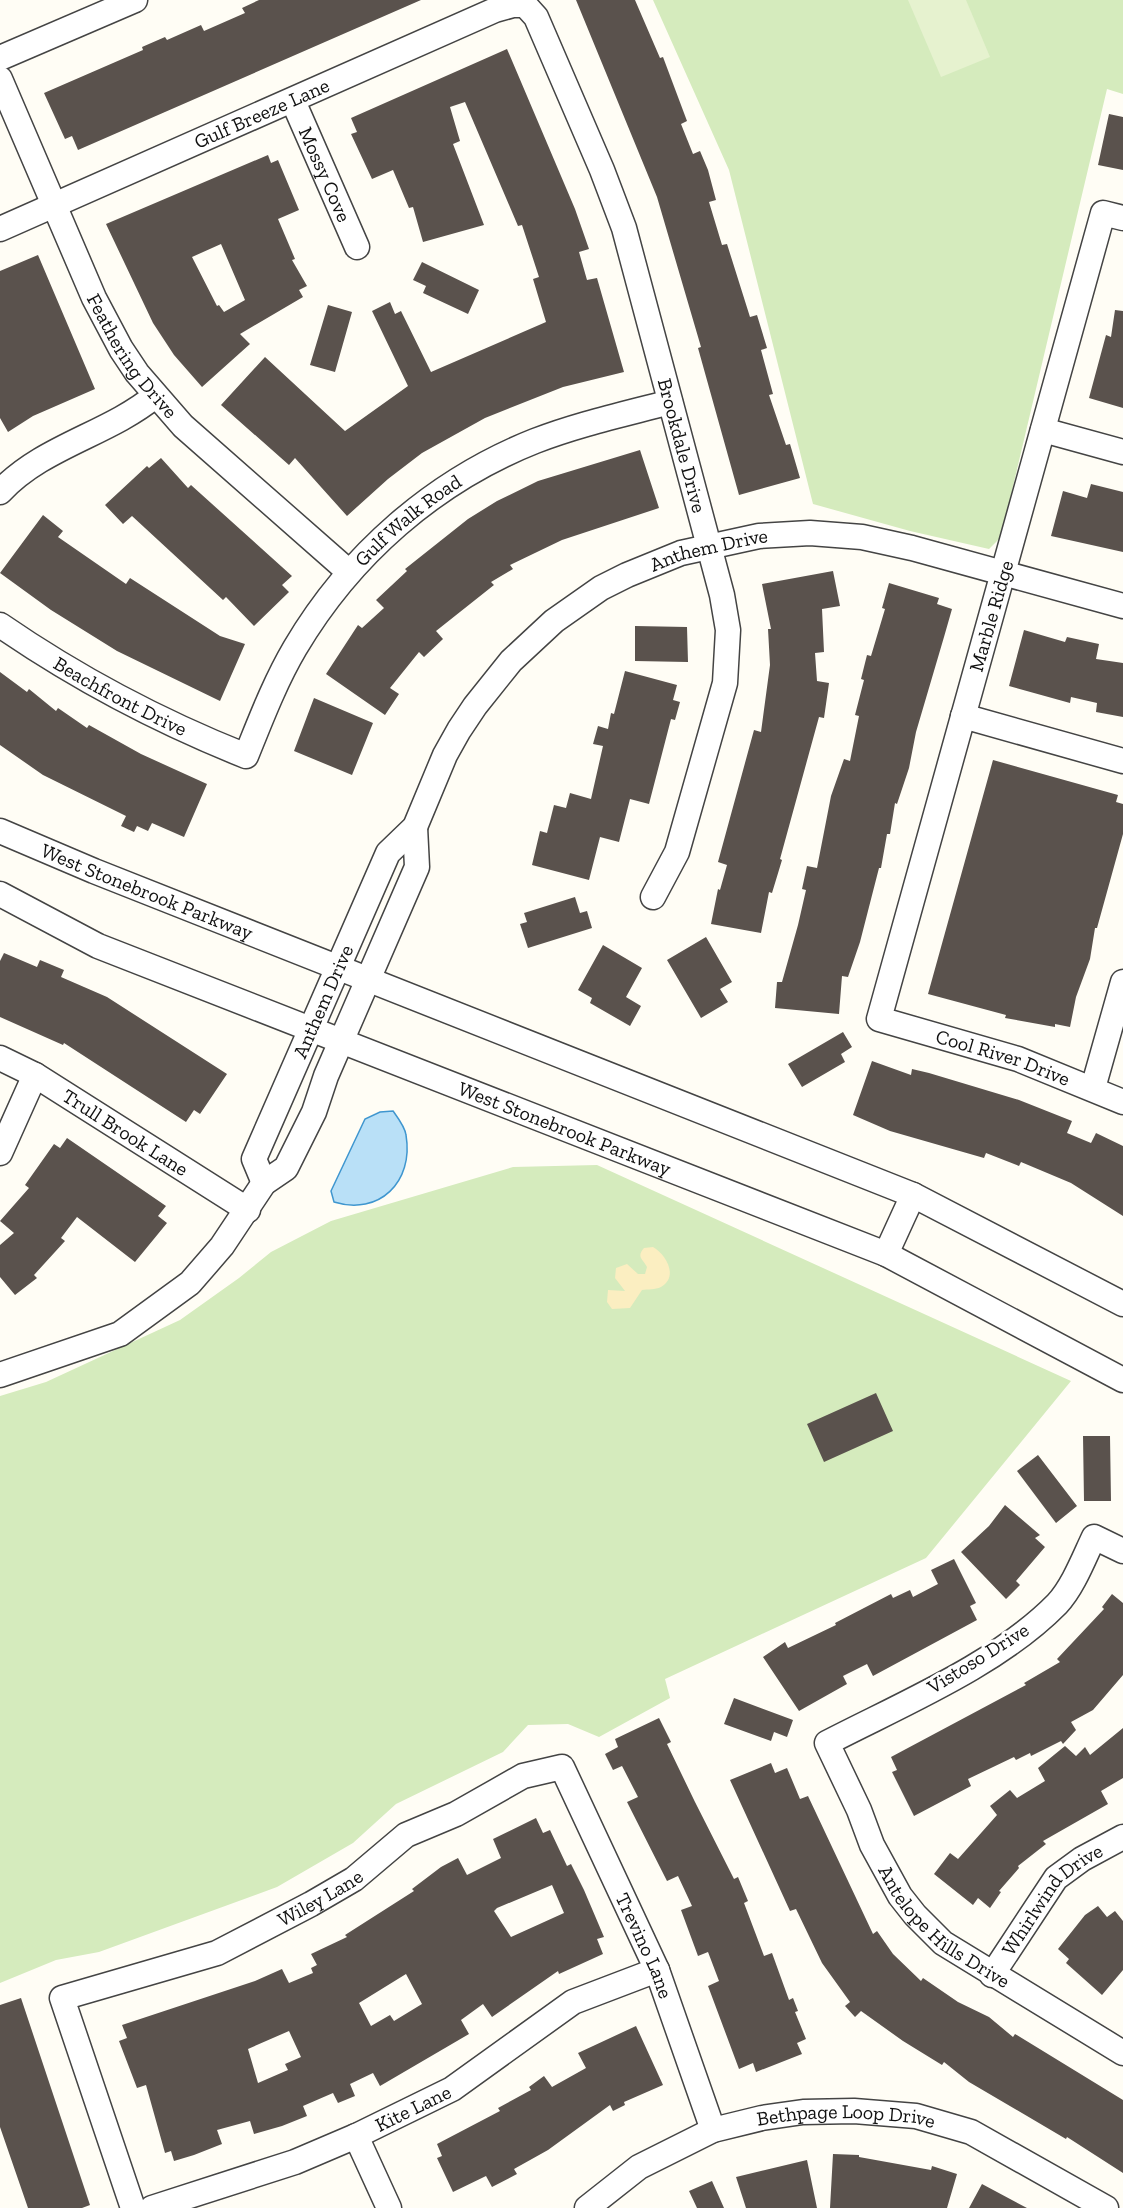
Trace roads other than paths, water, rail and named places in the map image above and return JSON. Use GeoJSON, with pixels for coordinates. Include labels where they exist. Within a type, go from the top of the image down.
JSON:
{"type":"FeatureCollection","features":[{"type":"Feature","properties":{"kind":"street"},"geometry":{"type":"LineString","coordinates":[[0,58],[135,0]]}},
{"type":"Feature","properties":{"kind":"street","name":"Gulf Breeze Lane"},"geometry":{"type":"LineString","coordinates":[[0,228],[293,101],[495,10],[513,5],[525,5]]}},
{"type":"Feature","properties":{"kind":"street","name":"Brookdale Drive"},"geometry":{"type":"LineString","coordinates":[[525,5],[536,17],[614,199],[633,258],[728,630],[725,683],[677,852],[653,897]]}},
{"type":"Feature","properties":{"kind":"street","name":"Feathering Drive"},"geometry":{"type":"LineString","coordinates":[[0,79],[53,205],[107,324],[126,357],[154,396],[198,440],[349,572]]}},
{"type":"Feature","properties":{"kind":"street","name":"Mossy Cove"},"geometry":{"type":"LineString","coordinates":[[293,101],[357,248]]}},
{"type":"Feature","properties":{"kind":"street","name":"Marble Ridge"},"geometry":{"type":"LineString","coordinates":[[879,1019],[1042,430],[1113,216]]}},
{"type":"Feature","properties":{"kind":"street"},"geometry":{"type":"LineString","coordinates":[[0,492],[33,464],[115,424],[154,396]]}},
{"type":"Feature","properties":{"kind":"street","name":"Gulf Walk Road"},"geometry":{"type":"LineString","coordinates":[[246,756],[295,649],[311,622],[349,572],[412,513],[483,465],[562,431],[670,402]]}},
{"type":"Feature","properties":{"kind":"street"},"geometry":{"type":"LineString","coordinates":[[1042,430],[1123,452]]}},
{"type":"Feature","properties":{"kind":"street","name":"Anthem Drive"},"geometry":{"type":"LineString","coordinates":[[264,1183],[254,1159],[388,853],[415,827],[441,764],[459,730],[492,682],[532,640],[577,604],[618,579],[653,563],[708,545],[759,536],[836,534],[887,542],[1123,606]]}},
{"type":"Feature","properties":{"kind":"street","name":"Beachfront Drive"},"geometry":{"type":"LineString","coordinates":[[0,624],[107,692],[184,730],[246,756]]}},
{"type":"Feature","properties":{"kind":"street"},"geometry":{"type":"LineString","coordinates":[[963,716],[1123,760]]}},
{"type":"Feature","properties":{"kind":"street","name":"Anthem Drive"},"geometry":{"type":"LineString","coordinates":[[0,1375],[120,1334],[190,1283],[222,1246],[264,1183],[286,1168],[314,1112],[341,1041],[417,867],[415,827]]}},
{"type":"Feature","properties":{"kind":"street","name":"West Stonebrook Parkway"},"geometry":{"type":"LineString","coordinates":[[0,831],[94,871],[913,1195],[1123,1304]]}},
{"type":"Feature","properties":{"kind":"street","name":"West Stonebrook Parkway"},"geometry":{"type":"LineString","coordinates":[[0,894],[98,946],[885,1254],[1123,1380]]}},
{"type":"Feature","properties":{"kind":"street"},"geometry":{"type":"LineString","coordinates":[[1093,1088],[1122,993]]}},
{"type":"Feature","properties":{"kind":"street","name":"Cool River Drive"},"geometry":{"type":"LineString","coordinates":[[879,1019],[1018,1059],[1123,1102]]}},
{"type":"Feature","properties":{"kind":"street","name":"Trull Brook Lane"},"geometry":{"type":"LineString","coordinates":[[0,1058],[35,1075],[248,1210]]}},
{"type":"Feature","properties":{"kind":"street"},"geometry":{"type":"LineString","coordinates":[[0,1153],[35,1075]]}},
{"type":"Feature","properties":{"kind":"street"},"geometry":{"type":"LineString","coordinates":[[885,1254],[913,1195]]}},
{"type":"Feature","properties":{"kind":"street","name":"Vistoso Drive"},"geometry":{"type":"LineString","coordinates":[[827,1743],[981,1661],[1029,1628],[1058,1603],[1094,1537],[1123,1551]]}},
{"type":"Feature","properties":{"kind":"street","name":"Antelope Hills Drive"},"geometry":{"type":"LineString","coordinates":[[827,1743],[859,1810],[872,1845],[900,1896],[943,1943],[1123,2053]]}},
{"type":"Feature","properties":{"kind":"street","name":"Trevino Lane"},"geometry":{"type":"LineString","coordinates":[[562,1767],[657,1970],[713,2130]]}},
{"type":"Feature","properties":{"kind":"street","name":"Wiley Lane"},"geometry":{"type":"LineString","coordinates":[[133,2208],[62,1998],[217,1953],[354,1879],[406,1834],[456,1814],[524,1776],[562,1767]]}},
{"type":"Feature","properties":{"kind":"street","name":"Whirlwind Drive"},"geometry":{"type":"LineString","coordinates":[[992,1975],[1056,1878],[1082,1858],[1123,1837]]}},
{"type":"Feature","properties":{"kind":"street","name":"Kite Lane"},"geometry":{"type":"LineString","coordinates":[[152,2208],[295,2162],[356,2136],[452,2088],[573,2002],[657,1970]]}},
{"type":"Feature","properties":{"kind":"street","name":"Bethpage Loop Drive"},"geometry":{"type":"LineString","coordinates":[[587,2208],[639,2167],[713,2130],[762,2118],[802,2112],[854,2111],[916,2116],[971,2132],[1106,2208]]}},
{"type":"Feature","properties":{"kind":"street"},"geometry":{"type":"LineString","coordinates":[[356,2136],[389,2208]]}},
{"type":"Feature","properties":{"kind":"water"},"geometry":{"type":"Polygon","coordinates":[[[393,1111],[406,1135],[407,1152],[399,1181],[379,1199],[365,1204],[350,1205],[334,1202],[331,1191],[365,1119],[380,1112],[393,1111]]]}}]}
